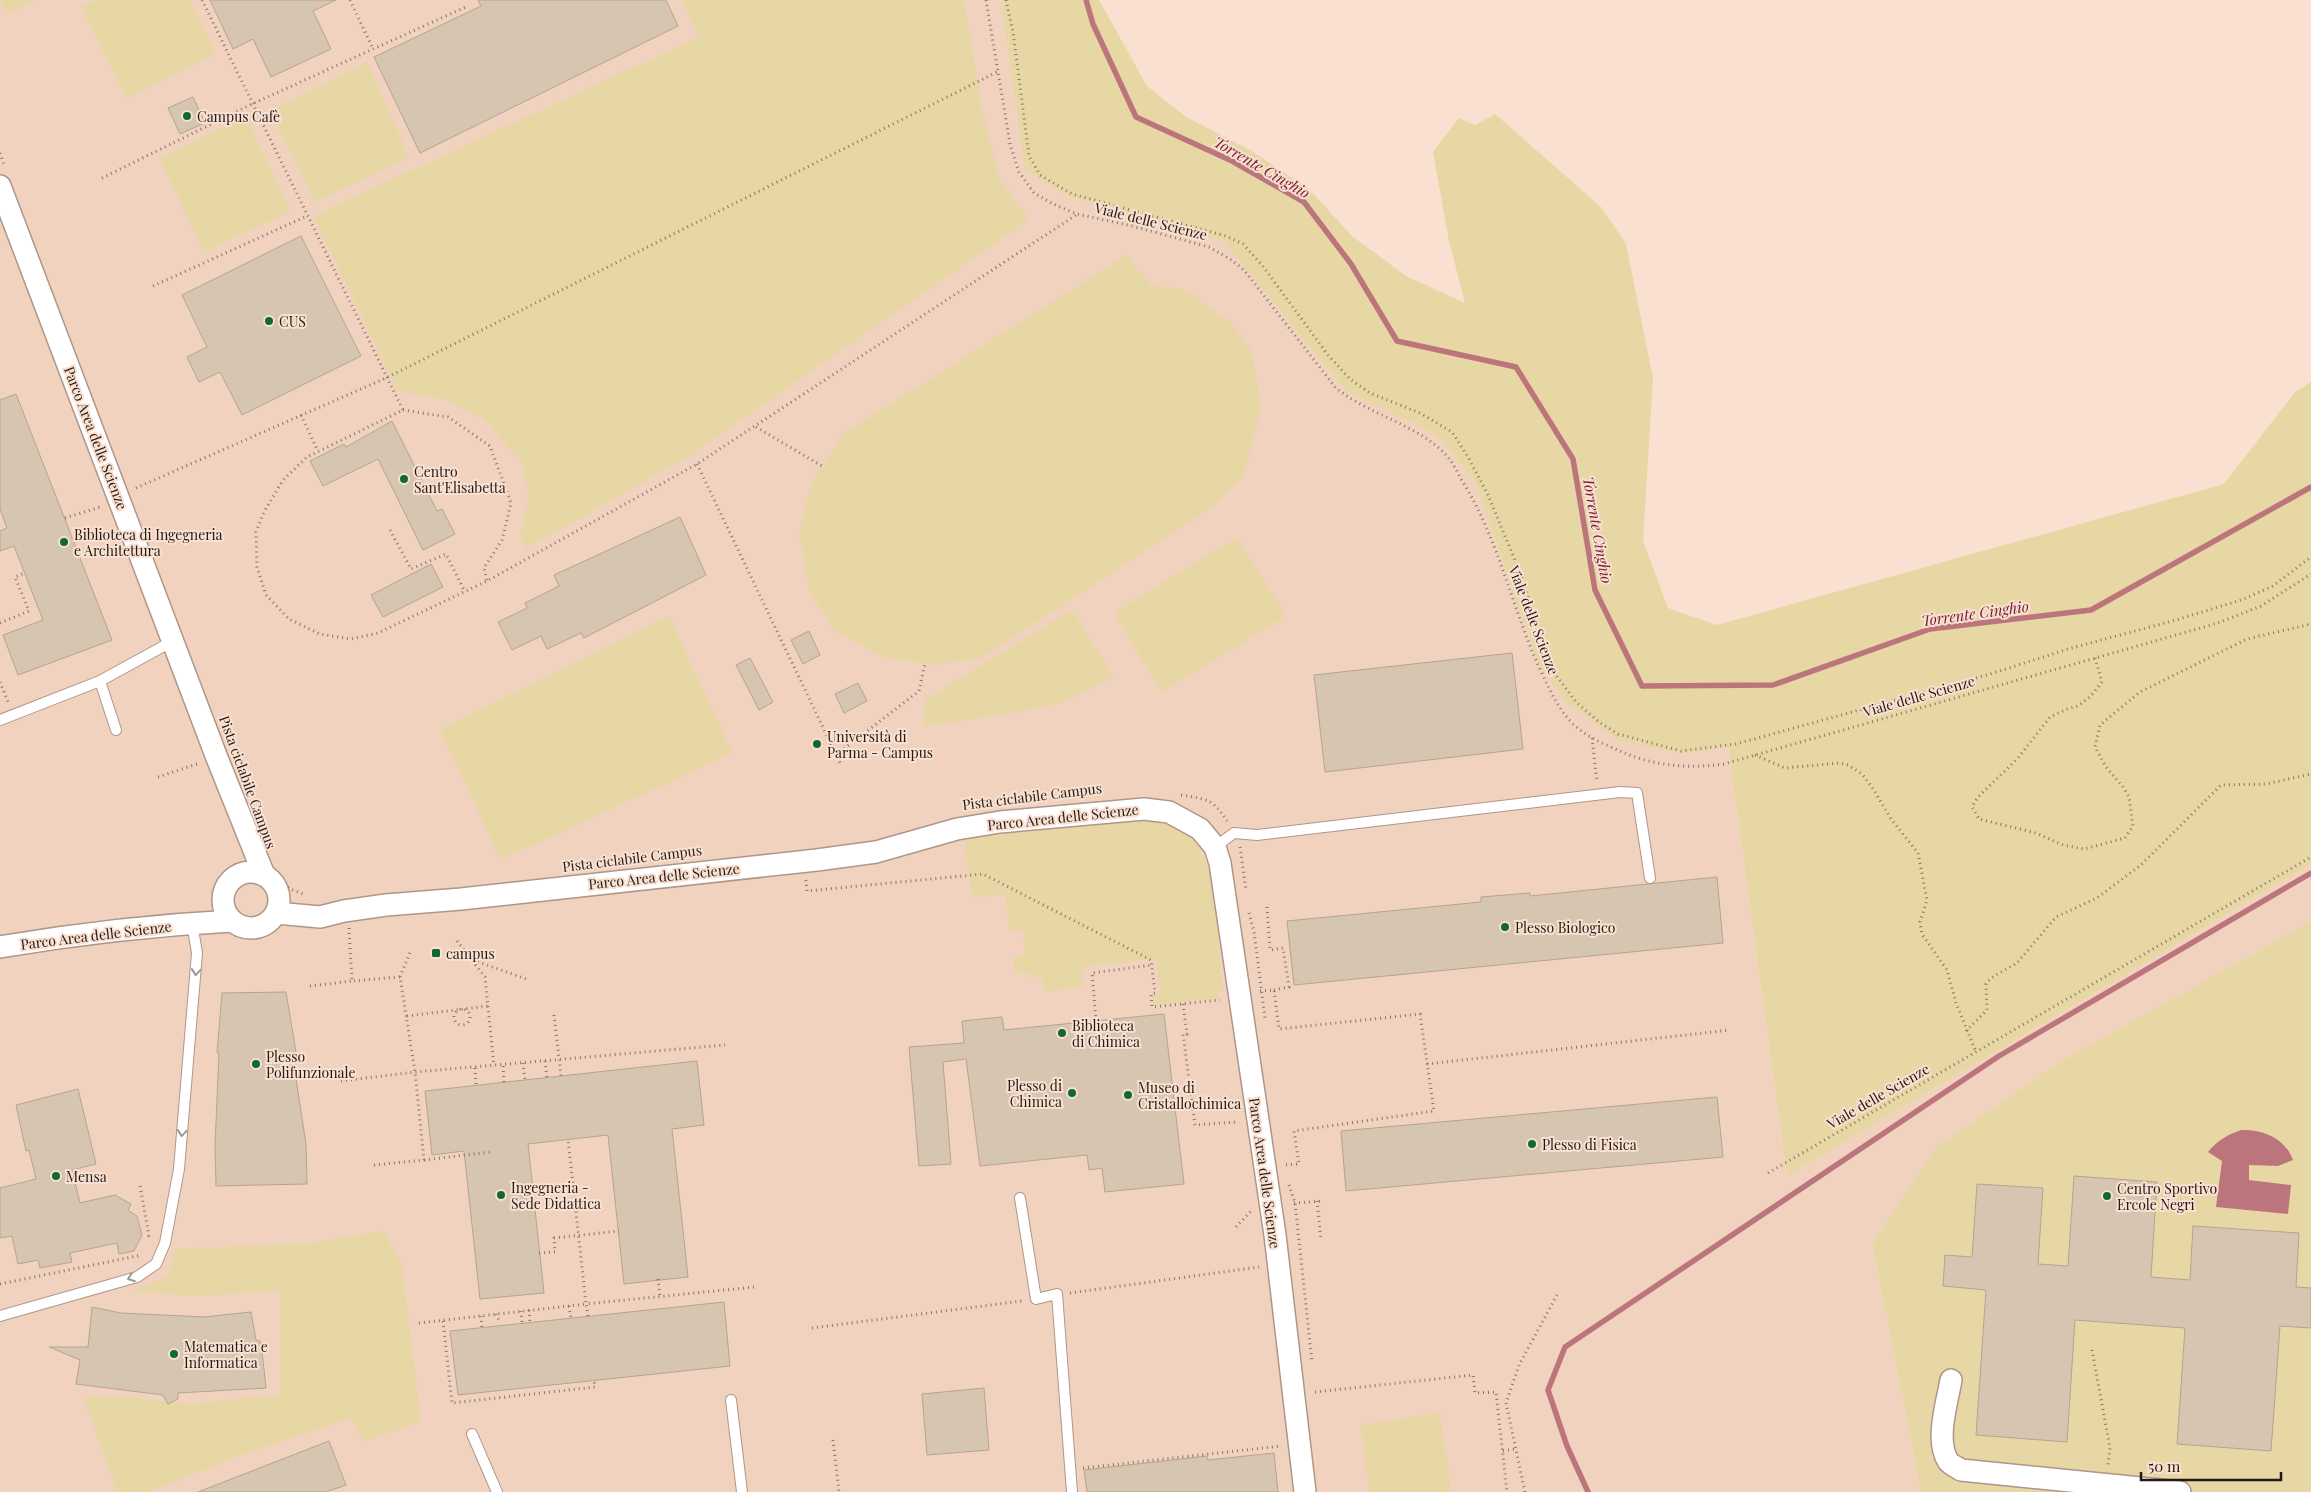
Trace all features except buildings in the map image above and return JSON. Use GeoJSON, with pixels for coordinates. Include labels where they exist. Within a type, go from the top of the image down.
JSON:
{"type":"FeatureCollection","features":[{"type":"Feature","properties":{"kind":"street","name":"Parco Area delle Scienze"},"geometry":{"type":"LineString","coordinates":[[0,186],[124,495],[173,641],[217,758],[247,829],[273,880],[299,903],[310,907],[346,911]]}},
{"type":"Feature","properties":{"kind":"street","name":"Parco Area delle Scienze"},"geometry":{"type":"LineString","coordinates":[[276,913],[320,917],[346,911],[817,860],[876,852],[957,829],[1000,822],[1144,809],[1169,812],[1184,819],[1200,829],[1215,847],[1220,863],[1279,1265],[1305,1492]]}},
{"type":"Feature","properties":{"kind":"street"},"geometry":{"type":"LineString","coordinates":[[238,875],[247,829]]}},
{"type":"Feature","properties":{"kind":"street"},"geometry":{"type":"LineString","coordinates":[[246,872],[273,880],[278,906],[276,913],[264,925],[248,928],[232,921],[224,907],[223,897],[225,889],[238,875],[246,872]]}},
{"type":"Feature","properties":{"kind":"street","name":"Parco Area delle Scienze"},"geometry":{"type":"LineString","coordinates":[[192,923],[223,897]]}},
{"type":"Feature","properties":{"kind":"street","name":"Parco Area delle Scienze"},"geometry":{"type":"LineString","coordinates":[[0,947],[48,939],[192,923],[232,921]]}},
{"type":"Feature","properties":{"kind":"street"},"geometry":{"type":"LineString","coordinates":[[1951,1380],[1943,1428],[1943,1448],[1949,1463],[1961,1470],[2180,1492]]}},
{"type":"Feature","properties":{"kind":"lane"},"geometry":{"type":"LineString","coordinates":[[0,720],[100,681],[173,641]]}},
{"type":"Feature","properties":{"kind":"lane"},"geometry":{"type":"LineString","coordinates":[[100,681],[116,730]]}},
{"type":"Feature","properties":{"kind":"lane"},"geometry":{"type":"LineString","coordinates":[[1215,847],[1234,833],[1257,835],[1599,794],[1637,793],[1650,878]]}},
{"type":"Feature","properties":{"kind":"lane"},"geometry":{"type":"LineString","coordinates":[[0,1316],[137,1277],[156,1264],[165,1244],[179,1170],[197,953],[192,923]]}},
{"type":"Feature","properties":{"kind":"lane"},"geometry":{"type":"LineString","coordinates":[[1020,1198],[1036,1299],[1057,1294],[1072,1492]]}},
{"type":"Feature","properties":{"kind":"lane"},"geometry":{"type":"LineString","coordinates":[[731,1400],[742,1492]]}},
{"type":"Feature","properties":{"kind":"lane"},"geometry":{"type":"LineString","coordinates":[[472,1434],[497,1492]]}},
{"type":"Feature","properties":{"kind":"path"},"geometry":{"type":"LineString","coordinates":[[202,0],[403,410]]}},
{"type":"Feature","properties":{"kind":"path"},"geometry":{"type":"LineString","coordinates":[[350,0],[373,49]]}},
{"type":"Feature","properties":{"kind":"path","name":"Viale delle Scienze"},"geometry":{"type":"LineString","coordinates":[[986,0],[1010,144],[1019,172],[1034,192],[1053,204],[1077,214],[1132,226],[1209,247],[1230,258],[1244,270],[1335,387],[1348,399],[1426,439],[1447,457],[1473,496],[1488,528],[1532,650],[1555,702],[1575,725],[1592,737],[1634,757],[1659,764],[1697,767],[1724,764],[2218,623],[2262,606],[2311,574]]}},
{"type":"Feature","properties":{"kind":"path"},"geometry":{"type":"LineString","coordinates":[[1006,0],[1013,32],[1029,156],[1040,175],[1072,194],[1226,236],[1243,244],[1262,265],[1328,355],[1350,379],[1370,393],[1420,413],[1452,432],[1488,495],[1519,570],[1553,671],[1576,702],[1599,722],[1618,734],[1681,751],[1736,744],[1977,678],[2068,649],[2176,620],[2244,599],[2273,586],[2311,557]]}},
{"type":"Feature","properties":{"kind":"path"},"geometry":{"type":"LineString","coordinates":[[102,178],[252,104],[468,6]]}},
{"type":"Feature","properties":{"kind":"path"},"geometry":{"type":"LineString","coordinates":[[65,518],[124,495],[386,378],[997,72]]}},
{"type":"Feature","properties":{"kind":"path"},"geometry":{"type":"LineString","coordinates":[[487,581],[484,568],[502,540],[511,503],[490,446],[448,417],[403,410],[307,456],[283,480],[264,512],[256,532],[257,567],[266,594],[289,618],[320,634],[351,639],[386,630],[487,581],[697,464],[756,427],[1077,214]]}},
{"type":"Feature","properties":{"kind":"path"},"geometry":{"type":"LineString","coordinates":[[153,286],[307,216]]}},
{"type":"Feature","properties":{"kind":"path"},"geometry":{"type":"LineString","coordinates":[[301,416],[318,451]]}},
{"type":"Feature","properties":{"kind":"path"},"geometry":{"type":"LineString","coordinates":[[756,427],[822,466]]}},
{"type":"Feature","properties":{"kind":"path"},"geometry":{"type":"LineString","coordinates":[[697,464],[841,765]]}},
{"type":"Feature","properties":{"kind":"path"},"geometry":{"type":"LineString","coordinates":[[390,530],[411,569],[446,554],[466,592]]}},
{"type":"Feature","properties":{"kind":"path"},"geometry":{"type":"LineString","coordinates":[[0,623],[29,611],[16,577],[24,573]]}},
{"type":"Feature","properties":{"kind":"path"},"geometry":{"type":"LineString","coordinates":[[2095,658],[2102,682],[2091,696],[2078,706],[2050,717],[2018,758],[1978,797],[1972,807],[1979,818],[2036,833],[2063,845],[2084,849],[2126,838],[2133,826],[2129,798],[2123,786],[2106,767],[2095,747],[2100,725],[2140,692],[2247,639],[2311,624]]}},
{"type":"Feature","properties":{"kind":"path"},"geometry":{"type":"LineString","coordinates":[[836,755],[919,691],[925,663]]}},
{"type":"Feature","properties":{"kind":"path"},"geometry":{"type":"LineString","coordinates":[[0,682],[13,715]]}},
{"type":"Feature","properties":{"kind":"path"},"geometry":{"type":"LineString","coordinates":[[1592,737],[1599,794]]}},
{"type":"Feature","properties":{"kind":"path"},"geometry":{"type":"LineString","coordinates":[[1754,755],[1785,768],[1839,763],[1848,765],[1862,774],[1872,787],[1891,818],[1918,853],[1927,900],[1920,922],[1922,934],[1947,970],[1966,1031],[1976,1052]]}},
{"type":"Feature","properties":{"kind":"path"},"geometry":{"type":"LineString","coordinates":[[158,777],[217,758]]}},
{"type":"Feature","properties":{"kind":"path"},"geometry":{"type":"LineString","coordinates":[[1966,1031],[1987,1010],[1986,984],[1991,978],[2017,963],[2056,917],[2097,898],[2141,866],[2221,785],[2266,784],[2311,774]]}},
{"type":"Feature","properties":{"kind":"path"},"geometry":{"type":"LineString","coordinates":[[1176,794],[1195,797],[1216,805],[1234,833]]}},
{"type":"Feature","properties":{"kind":"path","name":"Viale delle Scienze"},"geometry":{"type":"LineString","coordinates":[[1768,1173],[2311,857]]}},
{"type":"Feature","properties":{"kind":"path"},"geometry":{"type":"LineString","coordinates":[[822,890],[984,874],[1151,960],[1156,993],[1151,994],[1152,1007],[1224,999],[1224,996],[1289,987],[1283,948],[1270,950],[1267,907]]}},
{"type":"Feature","properties":{"kind":"path"},"geometry":{"type":"LineString","coordinates":[[273,880],[309,897]]}},
{"type":"Feature","properties":{"kind":"path"},"geometry":{"type":"LineString","coordinates":[[346,911],[352,981]]}},
{"type":"Feature","properties":{"kind":"path"},"geometry":{"type":"LineString","coordinates":[[458,941],[485,977],[494,1066]]}},
{"type":"Feature","properties":{"kind":"path"},"geometry":{"type":"LineString","coordinates":[[411,950],[400,977],[415,1072],[424,1160]]}},
{"type":"Feature","properties":{"kind":"path"},"geometry":{"type":"LineString","coordinates":[[472,960],[529,980]]}},
{"type":"Feature","properties":{"kind":"path"},"geometry":{"type":"LineString","coordinates":[[1096,1021],[1092,972],[1152,965]]}},
{"type":"Feature","properties":{"kind":"path"},"geometry":{"type":"LineString","coordinates":[[310,986],[400,977]]}},
{"type":"Feature","properties":{"kind":"path"},"geometry":{"type":"LineString","coordinates":[[1274,990],[1280,1028],[1420,1014],[1434,1111],[1294,1131],[1299,1164],[1274,1166]]}},
{"type":"Feature","properties":{"kind":"path"},"geometry":{"type":"LineString","coordinates":[[1182,1004],[1187,1034],[1183,1034],[1194,1126],[1237,1120],[1239,1130]]}},
{"type":"Feature","properties":{"kind":"path"},"geometry":{"type":"LineString","coordinates":[[406,1016],[488,1006]]}},
{"type":"Feature","properties":{"kind":"path"},"geometry":{"type":"LineString","coordinates":[[460,1009],[467,1011],[470,1015],[469,1020],[463,1025],[454,1019],[455,1012],[460,1009]]}},
{"type":"Feature","properties":{"kind":"path"},"geometry":{"type":"LineString","coordinates":[[554,1015],[561,1076]]}},
{"type":"Feature","properties":{"kind":"path"},"geometry":{"type":"LineString","coordinates":[[1427,1064],[1730,1030]]}},
{"type":"Feature","properties":{"kind":"path"},"geometry":{"type":"LineString","coordinates":[[341,1081],[415,1072],[503,1066],[725,1045]]}},
{"type":"Feature","properties":{"kind":"path"},"geometry":{"type":"LineString","coordinates":[[544,1061],[547,1078]]}},
{"type":"Feature","properties":{"kind":"path"},"geometry":{"type":"LineString","coordinates":[[523,1063],[525,1080]]}},
{"type":"Feature","properties":{"kind":"path"},"geometry":{"type":"LineString","coordinates":[[503,1066],[504,1082]]}},
{"type":"Feature","properties":{"kind":"path"},"geometry":{"type":"LineString","coordinates":[[475,1068],[476,1085]]}},
{"type":"Feature","properties":{"kind":"path"},"geometry":{"type":"LineString","coordinates":[[568,1139],[588,1316]]}},
{"type":"Feature","properties":{"kind":"path"},"geometry":{"type":"LineString","coordinates":[[374,1165],[424,1160],[438,1156],[464,1153],[491,1152]]}},
{"type":"Feature","properties":{"kind":"path"},"geometry":{"type":"LineString","coordinates":[[140,1186],[149,1236],[155,1238],[150,1244]]}},
{"type":"Feature","properties":{"kind":"path"},"geometry":{"type":"LineString","coordinates":[[1236,1226],[1254,1208],[1286,1202],[1323,1201]]}},
{"type":"Feature","properties":{"kind":"path"},"geometry":{"type":"LineString","coordinates":[[1317,1202],[1321,1240]]}},
{"type":"Feature","properties":{"kind":"path"},"geometry":{"type":"LineString","coordinates":[[539,1253],[555,1252],[554,1238],[619,1231]]}},
{"type":"Feature","properties":{"kind":"path"},"geometry":{"type":"LineString","coordinates":[[0,1284],[141,1256],[146,1250]]}},
{"type":"Feature","properties":{"kind":"path"},"geometry":{"type":"LineString","coordinates":[[1057,1294],[1279,1265]]}},
{"type":"Feature","properties":{"kind":"path"},"geometry":{"type":"LineString","coordinates":[[658,1279],[660,1296]]}},
{"type":"Feature","properties":{"kind":"path"},"geometry":{"type":"LineString","coordinates":[[419,1323],[755,1286]]}},
{"type":"Feature","properties":{"kind":"path"},"geometry":{"type":"LineString","coordinates":[[1524,1492],[1506,1403],[1519,1365],[1557,1295]]}},
{"type":"Feature","properties":{"kind":"path"},"geometry":{"type":"LineString","coordinates":[[812,1328],[1036,1299]]}},
{"type":"Feature","properties":{"kind":"path"},"geometry":{"type":"LineString","coordinates":[[569,1306],[571,1318]]}},
{"type":"Feature","properties":{"kind":"path"},"geometry":{"type":"LineString","coordinates":[[529,1310],[530,1322]]}},
{"type":"Feature","properties":{"kind":"path"},"geometry":{"type":"LineString","coordinates":[[521,1311],[522,1324]]}},
{"type":"Feature","properties":{"kind":"path"},"geometry":{"type":"LineString","coordinates":[[496,1314],[500,1323]]}},
{"type":"Feature","properties":{"kind":"path"},"geometry":{"type":"LineString","coordinates":[[481,1316],[482,1328]]}},
{"type":"Feature","properties":{"kind":"path"},"geometry":{"type":"LineString","coordinates":[[443,1320],[452,1403],[594,1387],[594,1380]]}},
{"type":"Feature","properties":{"kind":"path"},"geometry":{"type":"LineString","coordinates":[[2092,1350],[2110,1448],[2107,1484]]}},
{"type":"Feature","properties":{"kind":"path"},"geometry":{"type":"LineString","coordinates":[[1315,1392],[1473,1375],[1475,1393],[1496,1392],[1507,1492]]}},
{"type":"Feature","properties":{"kind":"path"},"geometry":{"type":"LineString","coordinates":[[511,1389],[511,1396]]}},
{"type":"Feature","properties":{"kind":"path"},"geometry":{"type":"LineString","coordinates":[[833,1440],[839,1492]]}},
{"type":"Feature","properties":{"kind":"path"},"geometry":{"type":"LineString","coordinates":[[1070,1470],[1299,1444]]}},
{"type":"Feature","properties":{"kind":"path"},"geometry":{"type":"LineString","coordinates":[[1502,1451],[1515,1449]]}},
{"type":"Feature","properties":{"kind":"shaded area","name":"Università di Parma - Campus"},"geometry":{"type":"Polygon","coordinates":[[[0,0],[1001,0],[1005,24],[1068,196],[1222,240],[1346,391],[1435,434],[1474,480],[1539,665],[1681,754],[1728,747],[1787,1176],[2311,864],[2311,921],[2060,1062],[1935,1148],[1872,1243],[1921,1492],[0,1492],[0,0]]]}},
{"type":"Feature","properties":{"kind":"shaded area"},"geometry":{"type":"Polygon","coordinates":[[[0,0],[37,0],[8,14],[0,0]]]}},
{"type":"Feature","properties":{"kind":"shaded area"},"geometry":{"type":"Polygon","coordinates":[[[96,0],[190,0],[216,54],[126,98],[81,7],[96,0]]]}},
{"type":"Feature","properties":{"kind":"shaded area"},"geometry":{"type":"Polygon","coordinates":[[[681,0],[965,0],[984,117],[999,178],[1028,220],[691,455],[526,549],[520,536],[529,498],[522,462],[483,419],[448,400],[398,391],[313,216],[699,37],[681,0]]]}},
{"type":"Feature","properties":{"kind":"shaded area"},"geometry":{"type":"Polygon","coordinates":[[[1001,0],[1099,0],[1147,86],[1186,117],[1250,150],[1309,189],[1352,236],[1406,276],[1465,303],[1449,241],[1433,152],[1459,118],[1475,125],[1495,114],[1601,207],[1626,244],[1653,378],[1643,541],[1668,608],[1717,625],[2224,484],[2295,392],[2311,382],[2311,864],[1787,1176],[1728,747],[1681,754],[1619,741],[1565,701],[1539,665],[1474,480],[1435,434],[1346,391],[1222,240],[1068,196],[1025,169],[1001,0]]]}},
{"type":"Feature","properties":{"kind":"shaded area"},"geometry":{"type":"Polygon","coordinates":[[[367,62],[409,157],[315,202],[269,111],[367,62]]]}},
{"type":"Feature","properties":{"kind":"shaded area"},"geometry":{"type":"Polygon","coordinates":[[[246,116],[291,211],[205,252],[159,158],[246,116]]]}},
{"type":"Feature","properties":{"kind":"shaded area"},"geometry":{"type":"Polygon","coordinates":[[[1127,255],[1151,286],[1185,289],[1231,323],[1252,351],[1261,406],[1244,474],[1214,506],[981,658],[933,665],[883,657],[836,632],[809,590],[799,534],[811,483],[843,434],[1127,255]]]}},
{"type":"Feature","properties":{"kind":"shaded area"},"geometry":{"type":"Polygon","coordinates":[[[1237,537],[1286,616],[1162,692],[1114,613],[1237,537]]]}},
{"type":"Feature","properties":{"kind":"shaded area"},"geometry":{"type":"Polygon","coordinates":[[[1072,610],[1113,677],[1060,703],[1004,715],[924,726],[925,700],[1072,610]]]}},
{"type":"Feature","properties":{"kind":"shaded area"},"geometry":{"type":"Polygon","coordinates":[[[669,616],[732,753],[501,860],[440,729],[669,616]]]}},
{"type":"Feature","properties":{"kind":"shaded area"},"geometry":{"type":"Polygon","coordinates":[[[1132,819],[1159,819],[1194,839],[1213,873],[1223,991],[1218,991],[1219,998],[1153,1005],[1152,996],[1160,994],[1156,959],[1082,967],[1083,986],[1044,992],[1042,977],[1029,978],[1029,972],[1015,974],[1013,956],[1026,954],[1022,930],[1010,930],[1005,894],[972,898],[964,839],[1132,819]]]}},
{"type":"Feature","properties":{"kind":"shaded area","name":"Centro Sportivo Ercole Negri"},"geometry":{"type":"Polygon","coordinates":[[[2311,921],[2311,1492],[1921,1492],[1872,1243],[1935,1148],[2060,1062],[2311,921]]]}},
{"type":"Feature","properties":{"kind":"shaded area"},"geometry":{"type":"Polygon","coordinates":[[[2241,1130],[2257,1131],[2272,1136],[2285,1146],[2289,1152],[2293,1160],[2278,1166],[2249,1165],[2249,1180],[2291,1185],[2288,1214],[2216,1207],[2222,1161],[2208,1152],[2223,1138],[2241,1130]]]}},
{"type":"Feature","properties":{"kind":"shaded area"},"geometry":{"type":"Polygon","coordinates":[[[383,1231],[402,1266],[420,1411],[419,1423],[364,1441],[351,1418],[250,1452],[148,1492],[117,1492],[84,1398],[117,1396],[189,1404],[280,1395],[280,1291],[195,1296],[132,1291],[167,1276],[176,1249],[308,1243],[383,1231]]]}},
{"type":"Feature","properties":{"kind":"shaded area"},"geometry":{"type":"Polygon","coordinates":[[[1440,1413],[1451,1492],[1370,1492],[1360,1425],[1440,1413]]]}},
{"type":"Feature","properties":{"kind":"waterway","name":"Torrente Cinghio"},"geometry":{"type":"LineString","coordinates":[[1086,0],[1093,24],[1136,117],[1232,161],[1304,202],[1351,264],[1397,341],[1516,367],[1573,459],[1595,590],[1642,686],[1773,685],[1930,629],[2091,610],[2311,487]]}},
{"type":"Feature","properties":{"kind":"waterway"},"geometry":{"type":"LineString","coordinates":[[1588,1492],[1567,1446],[1548,1390],[1565,1347],[1999,1056],[2311,873]]}},
{"type":"Feature","properties":{"kind":"place","name":"Campus Cafè"},"geometry":{"type":"Point","coordinates":[187,116]}},
{"type":"Feature","properties":{"kind":"place","name":"CUS"},"geometry":{"type":"Point","coordinates":[269,321]}},
{"type":"Feature","properties":{"kind":"place","name":"Centro Sant'Elisabetta"},"geometry":{"type":"Point","coordinates":[404,479]}},
{"type":"Feature","properties":{"kind":"place","name":"Biblioteca di Ingegneria e Architettura"},"geometry":{"type":"Point","coordinates":[64,542]}},
{"type":"Feature","properties":{"kind":"place","name":"Università di Parma - Campus"},"geometry":{"type":"Point","coordinates":[817,744]}},
{"type":"Feature","properties":{"kind":"place","name":"Plesso Biologico"},"geometry":{"type":"Point","coordinates":[1505,927]}},
{"type":"Feature","properties":{"kind":"place","name":"campus"},"geometry":{"type":"Point","coordinates":[436,953]}},
{"type":"Feature","properties":{"kind":"place","name":"Biblioteca di Chimica"},"geometry":{"type":"Point","coordinates":[1062,1033]}},
{"type":"Feature","properties":{"kind":"place","name":"Plesso Polifunzionale"},"geometry":{"type":"Point","coordinates":[256,1064]}},
{"type":"Feature","properties":{"kind":"place","name":"Plesso di Chimica"},"geometry":{"type":"Point","coordinates":[1072,1093]}},
{"type":"Feature","properties":{"kind":"place","name":"Museo di Cristallochimica"},"geometry":{"type":"Point","coordinates":[1128,1095]}},
{"type":"Feature","properties":{"kind":"place","name":"Plesso di Fisica"},"geometry":{"type":"Point","coordinates":[1532,1144]}},
{"type":"Feature","properties":{"kind":"place","name":"Mensa"},"geometry":{"type":"Point","coordinates":[56,1176]}},
{"type":"Feature","properties":{"kind":"place","name":"Ingegneria - Sede Didattica"},"geometry":{"type":"Point","coordinates":[501,1195]}},
{"type":"Feature","properties":{"kind":"place","name":"Centro Sportivo Ercole Negri"},"geometry":{"type":"Point","coordinates":[2107,1196]}},
{"type":"Feature","properties":{"kind":"place","name":"Matematica e Informatica"},"geometry":{"type":"Point","coordinates":[174,1354]}}]}
